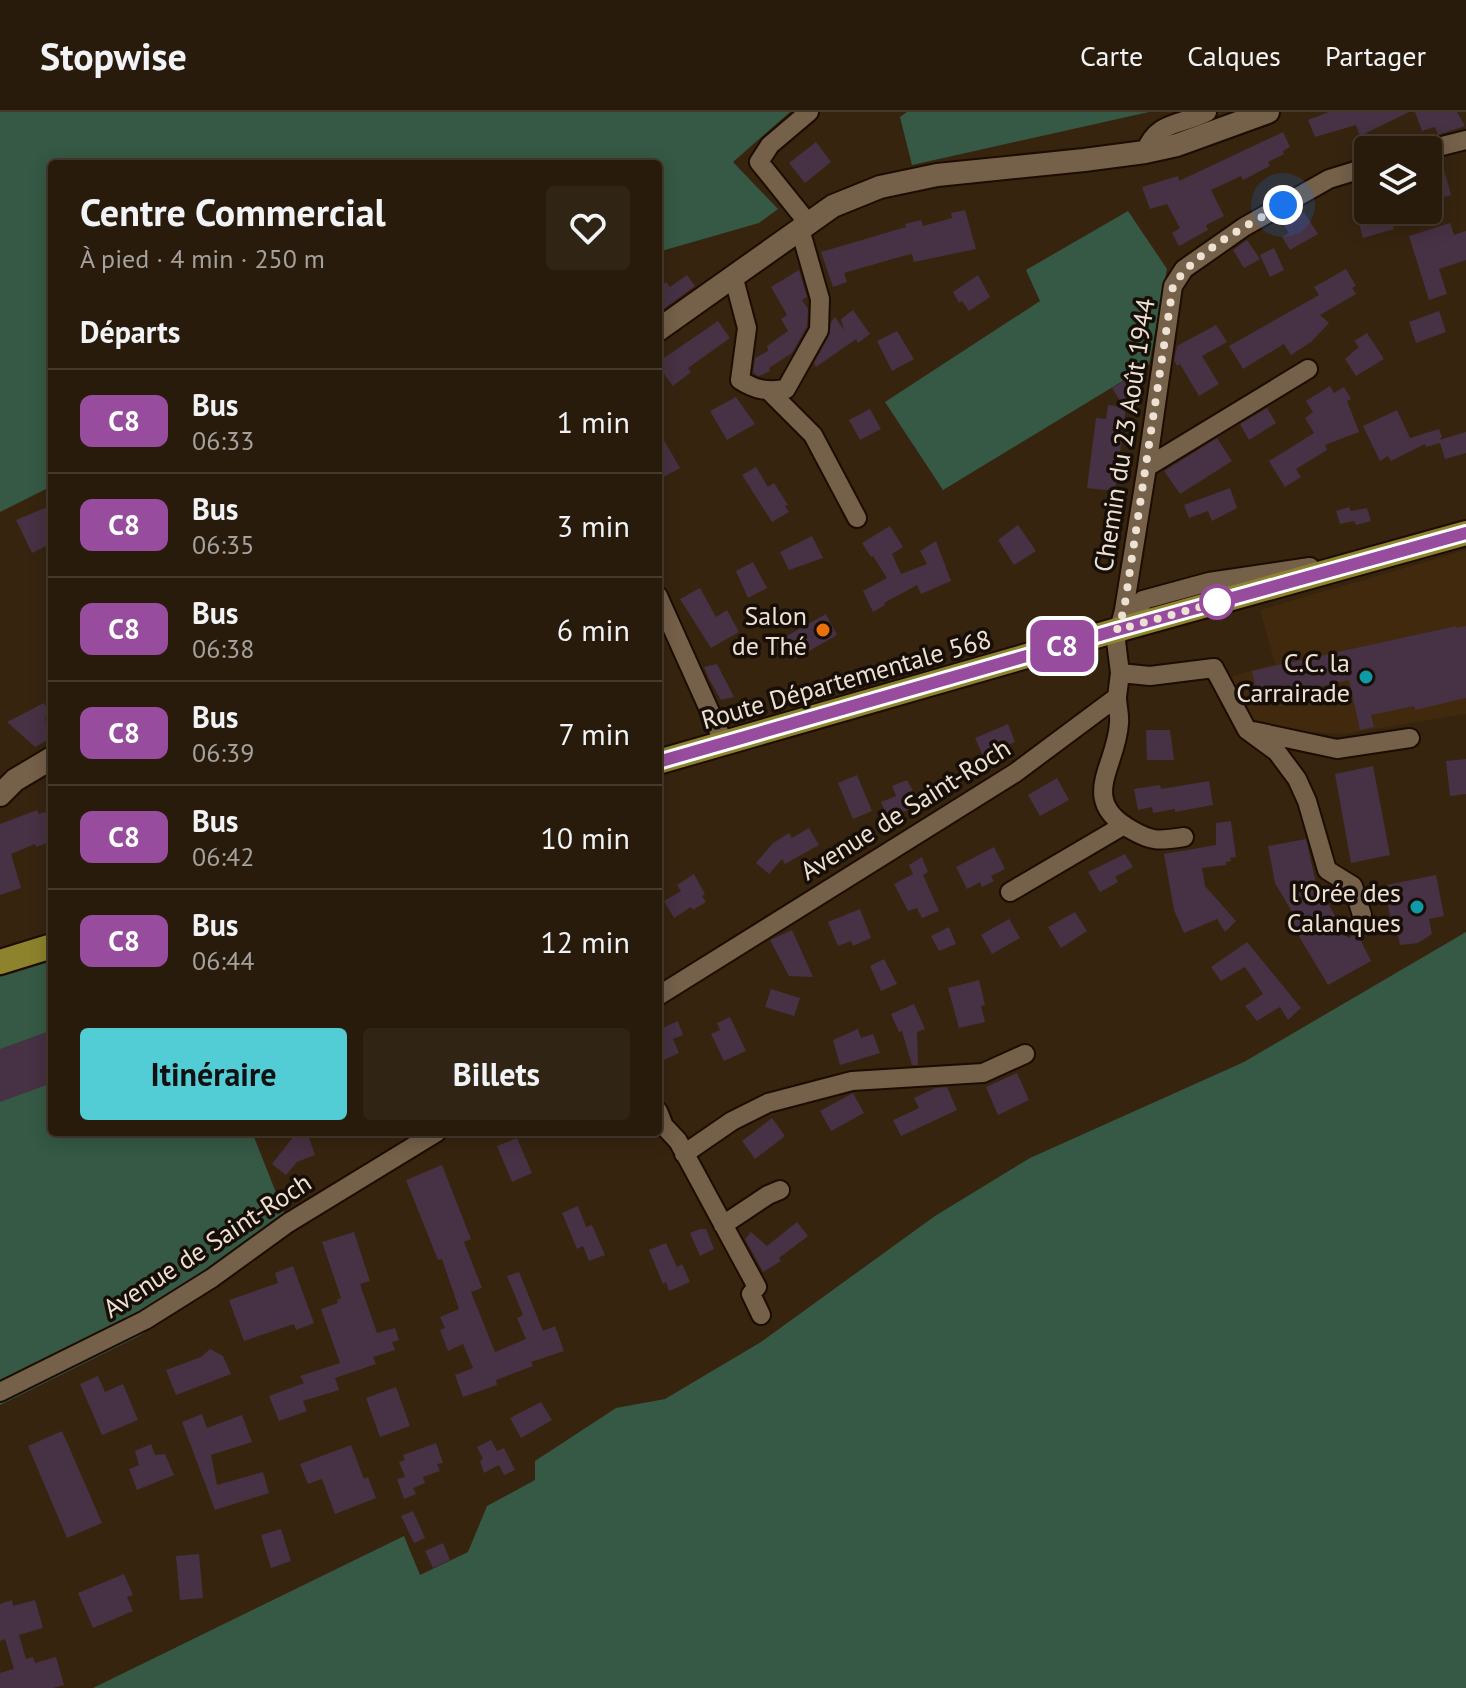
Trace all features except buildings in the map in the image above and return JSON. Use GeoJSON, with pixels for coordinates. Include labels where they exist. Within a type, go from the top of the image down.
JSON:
{"type":"FeatureCollection","features":[{"type":"Feature","properties":{"kind":"main road","name":"Route Départementale 568"},"geometry":{"type":"LineString","coordinates":[[662,761],[1466,533]]}},
{"type":"Feature","properties":{"kind":"main road"},"geometry":{"type":"LineString","coordinates":[[0,944],[48,930]]}},
{"type":"Feature","properties":{"kind":"main road"},"geometry":{"type":"LineString","coordinates":[[0,962],[48,947]]}},
{"type":"Feature","properties":{"kind":"street"},"geometry":{"type":"LineString","coordinates":[[733,275],[747,328],[740,380],[752,388],[769,391],[786,389],[819,330],[820,299],[804,226],[759,162],[770,145],[809,112]]}},
{"type":"Feature","properties":{"kind":"street"},"geometry":{"type":"LineString","coordinates":[[1145,152],[1151,136],[1160,129],[1207,112]]}},
{"type":"Feature","properties":{"kind":"street"},"geometry":{"type":"LineString","coordinates":[[662,327],[833,206],[880,187],[913,179],[1145,152],[1177,145],[1268,112]]}},
{"type":"Feature","properties":{"kind":"street"},"geometry":{"type":"LineString","coordinates":[[1442,146],[1466,140]]}},
{"type":"Feature","properties":{"kind":"street","name":"Chemin du 23 Août 1944"},"geometry":{"type":"LineString","coordinates":[[1125,628],[1124,610],[1173,286],[1184,269],[1244,227],[1329,179],[1354,171]]}},
{"type":"Feature","properties":{"kind":"street"},"geometry":{"type":"LineString","coordinates":[[1147,467],[1308,369]]}},
{"type":"Feature","properties":{"kind":"street"},"geometry":{"type":"LineString","coordinates":[[769,391],[813,435],[857,518]]}},
{"type":"Feature","properties":{"kind":"street"},"geometry":{"type":"LineString","coordinates":[[662,605],[724,743]]}},
{"type":"Feature","properties":{"kind":"street"},"geometry":{"type":"LineString","coordinates":[[1125,628],[1116,641],[1120,673],[1117,697],[1119,723],[1103,785],[1106,810],[1124,825],[1157,842],[1184,837]]}},
{"type":"Feature","properties":{"kind":"street"},"geometry":{"type":"LineString","coordinates":[[1120,673],[1150,676],[1214,668],[1247,730],[1277,752],[1297,779],[1307,801],[1327,870],[1353,886],[1362,915]]}},
{"type":"Feature","properties":{"kind":"street","name":"Avenue de Saint-Roch"},"geometry":{"type":"LineString","coordinates":[[662,994],[1015,773],[1117,697]]}},
{"type":"Feature","properties":{"kind":"street"},"geometry":{"type":"LineString","coordinates":[[1247,730],[1337,749],[1410,738]]}},
{"type":"Feature","properties":{"kind":"street"},"geometry":{"type":"LineString","coordinates":[[5,787],[48,760]]}},
{"type":"Feature","properties":{"kind":"street"},"geometry":{"type":"LineString","coordinates":[[1010,892],[1124,825]]}},
{"type":"Feature","properties":{"kind":"street"},"geometry":{"type":"LineString","coordinates":[[684,1154],[732,1121],[768,1103],[852,1081],[983,1073],[1025,1054]]}},
{"type":"Feature","properties":{"kind":"street"},"geometry":{"type":"LineString","coordinates":[[662,1121],[678,1141],[757,1287],[751,1294],[761,1315]]}},
{"type":"Feature","properties":{"kind":"street","name":"Avenue de Saint-Roch"},"geometry":{"type":"LineString","coordinates":[[0,1392],[145,1320],[212,1278],[288,1223],[430,1136]]}},
{"type":"Feature","properties":{"kind":"street"},"geometry":{"type":"LineString","coordinates":[[723,1225],[780,1190]]}},
{"type":"Feature","properties":{"kind":"shaded area"},"geometry":{"type":"Polygon","coordinates":[[[1466,550],[1466,714],[1344,734],[1290,731],[1252,722],[1223,679],[1275,664],[1260,610],[1466,550]]]}},
{"type":"Feature","properties":{"kind":"green space"},"geometry":{"type":"Polygon","coordinates":[[[0,112],[790,112],[733,162],[778,209],[759,223],[662,251],[662,160],[48,160],[48,488],[0,512],[0,112]]]}},
{"type":"Feature","properties":{"kind":"green space"},"geometry":{"type":"Polygon","coordinates":[[[907,112],[1149,112],[912,165],[900,117],[907,112]]]}},
{"type":"Feature","properties":{"kind":"green space"},"geometry":{"type":"Polygon","coordinates":[[[1128,211],[1167,269],[1149,365],[943,490],[885,402],[1040,301],[1026,270],[1128,211]]]}},
{"type":"Feature","properties":{"kind":"green space"},"geometry":{"type":"Polygon","coordinates":[[[1466,932],[1466,1688],[93,1688],[404,1536],[420,1575],[468,1552],[487,1506],[535,1480],[535,1461],[616,1408],[665,1399],[761,1342],[935,1216],[1030,1158],[1244,1062],[1466,932]]]}},
{"type":"Feature","properties":{"kind":"green space"},"geometry":{"type":"Polygon","coordinates":[[[48,962],[48,1136],[254,1136],[290,1228],[216,1287],[139,1336],[0,1405],[0,977],[48,962]]]}},
{"type":"Feature","properties":{"kind":"bus line","name":"C8"},"geometry":{"type":"LineString","coordinates":[[662,761],[1466,533]]}},
{"type":"Feature","properties":{"kind":"place","name":"Salon de Thé"},"geometry":{"type":"Point","coordinates":[823,630]}},
{"type":"Feature","properties":{"kind":"place","name":"C.C. la Carrairade"},"geometry":{"type":"Point","coordinates":[1366,677]}},
{"type":"Feature","properties":{"kind":"place","name":"l'Orée des Calanques"},"geometry":{"type":"Point","coordinates":[1417,907]}},
{"type":"Feature","properties":{"kind":"route"},"geometry":{"type":"LineString","coordinates":[[1217,602],[1229,599],[1117,630],[1124,610],[1173,286],[1184,269],[1244,227],[1283,205]]}}]}
